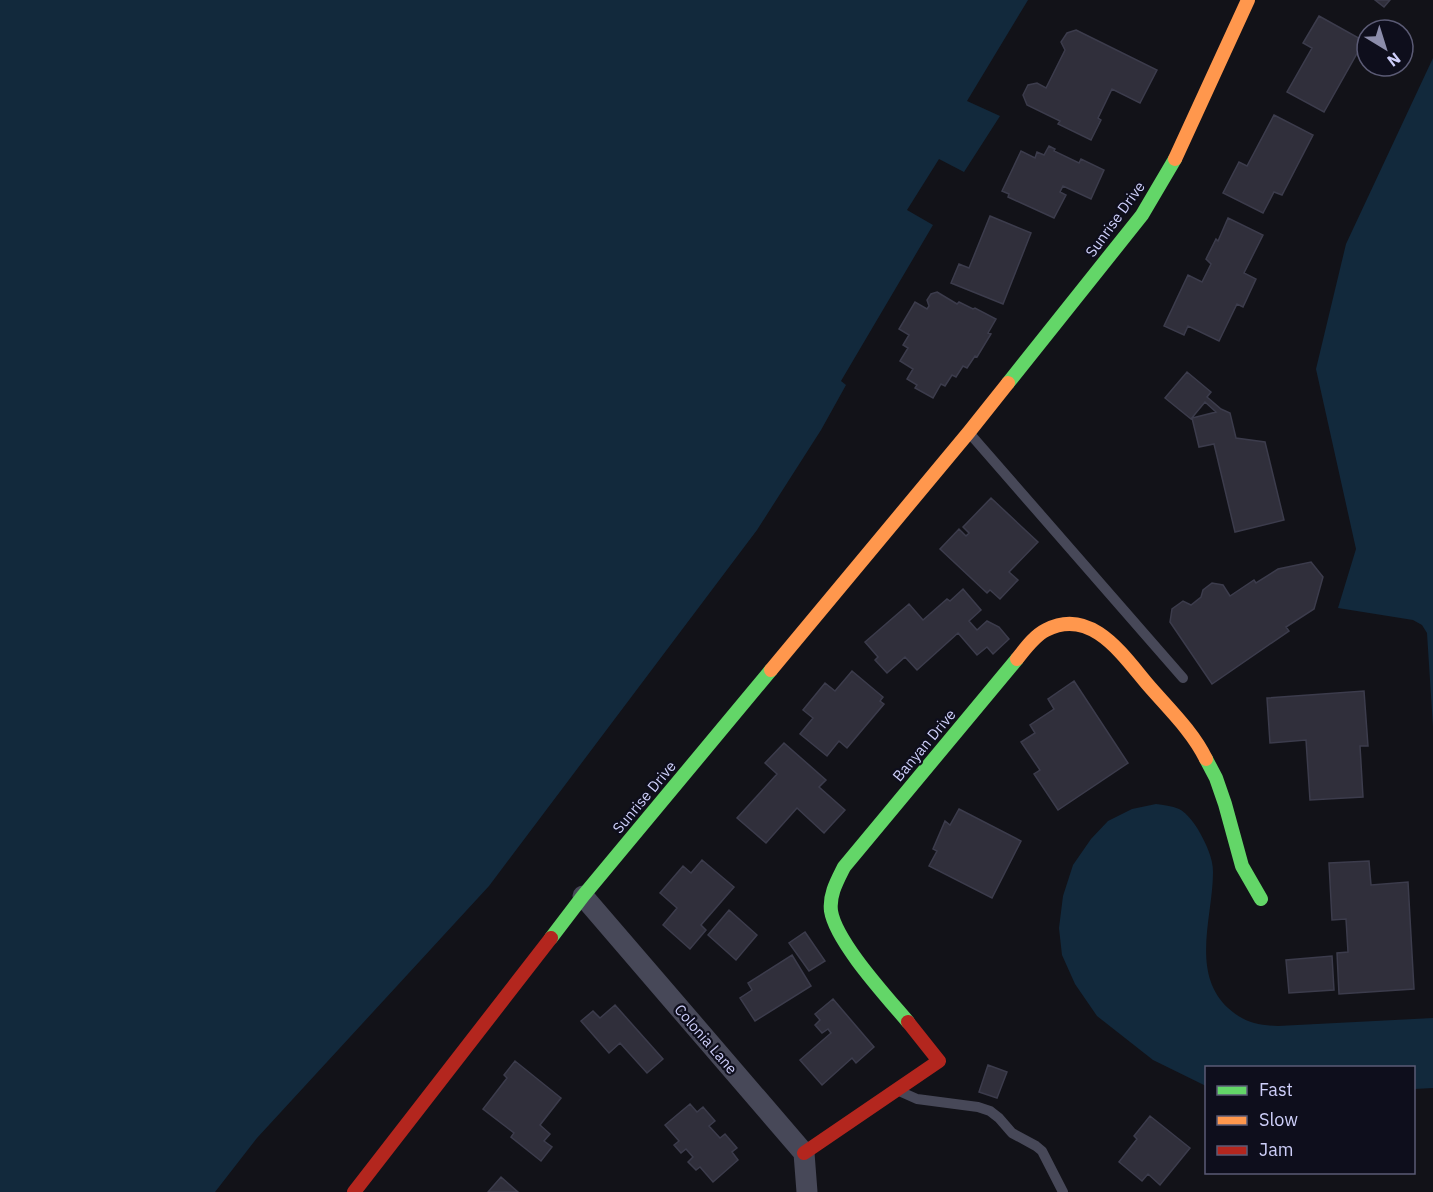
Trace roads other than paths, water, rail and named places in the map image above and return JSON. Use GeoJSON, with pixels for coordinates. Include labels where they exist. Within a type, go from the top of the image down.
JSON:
{"type":"FeatureCollection","features":[{"type":"Feature","properties":{"kind":"street","name":"Sunrise Drive"},"geometry":{"type":"LineString","coordinates":[[354,1192],[584,896],[969,432],[1142,215],[1183,142],[1248,0]]}},
{"type":"Feature","properties":{"kind":"street","name":"Banyan Drive"},"geometry":{"type":"LineString","coordinates":[[804,1153],[939,1061],[852,954],[838,930],[831,911],[833,888],[844,867],[1030,643],[1045,630],[1060,625],[1075,624],[1091,628],[1108,639],[1184,726],[1202,750],[1216,778],[1242,866],[1261,899]]}},
{"type":"Feature","properties":{"kind":"street","name":"Colonia Lane"},"geometry":{"type":"LineString","coordinates":[[584,896],[804,1153]]}},
{"type":"Feature","properties":{"kind":"street"},"geometry":{"type":"LineString","coordinates":[[804,1153],[807,1192]]}},
{"type":"Feature","properties":{"kind":"lane"},"geometry":{"type":"LineString","coordinates":[[969,432],[1183,678]]}},
{"type":"Feature","properties":{"kind":"lane"},"geometry":{"type":"LineString","coordinates":[[896,1090],[917,1099],[978,1107],[990,1111],[1012,1133],[1042,1151],[1064,1192]]}},
{"type":"Feature","properties":{"kind":"water"},"geometry":{"type":"Polygon","coordinates":[[[0,0],[1028,0],[967,101],[1000,116],[964,172],[939,159],[907,210],[933,225],[841,381],[846,385],[821,430],[757,530],[489,886],[257,1138],[215,1192],[0,1192],[0,0]]]}},
{"type":"Feature","properties":{"kind":"water"},"geometry":{"type":"Polygon","coordinates":[[[1433,58],[1433,727],[1427,633],[1422,625],[1413,620],[1338,608],[1356,549],[1316,369],[1346,244],[1433,58]]]}},
{"type":"Feature","properties":{"kind":"water"},"geometry":{"type":"Polygon","coordinates":[[[1156,804],[1179,809],[1191,820],[1209,851],[1213,872],[1206,943],[1207,961],[1216,994],[1228,1008],[1252,1022],[1278,1026],[1433,1018],[1433,1088],[1415,1089],[1415,1066],[1205,1066],[1205,1086],[1153,1060],[1097,1016],[1075,984],[1062,955],[1059,928],[1063,896],[1073,865],[1091,839],[1108,821],[1132,809],[1156,804]]]}}]}
